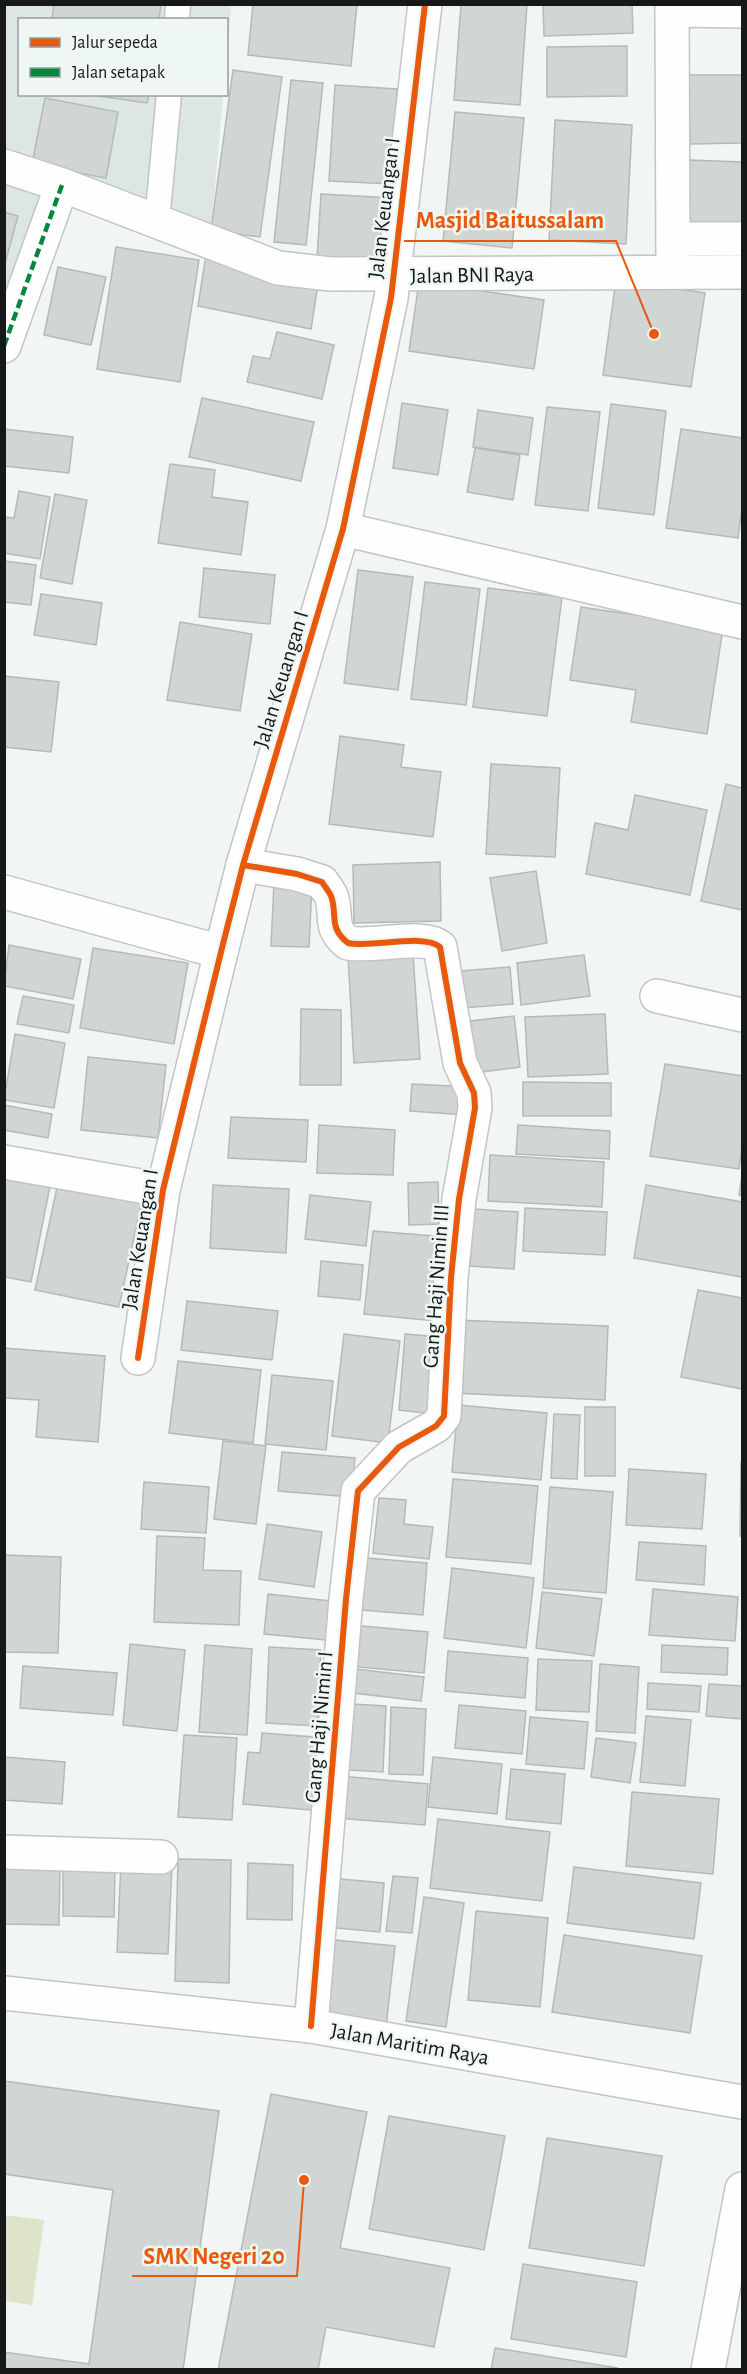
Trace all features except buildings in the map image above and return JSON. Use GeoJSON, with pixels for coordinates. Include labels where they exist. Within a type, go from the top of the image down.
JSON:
{"type":"FeatureCollection","features":[{"type":"Feature","properties":{"kind":"street","name":"Jalan Keuangan I"},"geometry":{"type":"LineString","coordinates":[[138,1358],[163,1190],[221,952],[243,866],[343,529],[394,275],[425,4]]}},
{"type":"Feature","properties":{"kind":"street"},"geometry":{"type":"LineString","coordinates":[[742,12],[672,7],[673,255],[742,239]]}},
{"type":"Feature","properties":{"kind":"street","name":"Jalan BNI Raya"},"geometry":{"type":"LineString","coordinates":[[4,166],[62,185],[278,268],[331,274],[394,275],[673,255],[742,272]]}},
{"type":"Feature","properties":{"kind":"street"},"geometry":{"type":"LineString","coordinates":[[4,346],[62,185]]}},
{"type":"Feature","properties":{"kind":"street"},"geometry":{"type":"LineString","coordinates":[[343,529],[742,622]]}},
{"type":"Feature","properties":{"kind":"street","name":"Gang Haji Nimin III"},"geometry":{"type":"LineString","coordinates":[[243,866],[297,874],[322,882],[332,898],[332,918],[336,930],[342,939],[354,944],[427,941],[440,947],[460,1063],[474,1093],[475,1108],[459,1200],[451,1278],[444,1416],[436,1426],[399,1447]]}},
{"type":"Feature","properties":{"kind":"street"},"geometry":{"type":"LineString","coordinates":[[4,892],[221,952]]}},
{"type":"Feature","properties":{"kind":"street"},"geometry":{"type":"LineString","coordinates":[[657,996],[742,1015]]}},
{"type":"Feature","properties":{"kind":"street","name":"Jalan Keuangan I"},"geometry":{"type":"LineString","coordinates":[[4,1162],[163,1190]]}},
{"type":"Feature","properties":{"kind":"street","name":"Gang Haji Nimin I"},"geometry":{"type":"LineString","coordinates":[[311,2026],[346,1599],[358,1491],[399,1447]]}},
{"type":"Feature","properties":{"kind":"street"},"geometry":{"type":"LineString","coordinates":[[4,1852],[161,1857]]}},
{"type":"Feature","properties":{"kind":"street","name":"Jalan Maritim Raya"},"geometry":{"type":"LineString","coordinates":[[4,1993],[311,2026],[742,2102]]}},
{"type":"Feature","properties":{"kind":"street"},"geometry":{"type":"LineString","coordinates":[[708,2370],[742,2189]]}},
{"type":"Feature","properties":{"kind":"lane"},"geometry":{"type":"LineString","coordinates":[[158,222],[170,96]]}},
{"type":"Feature","properties":{"kind":"shaded area"},"geometry":{"type":"Polygon","coordinates":[[[5,5],[231,5],[228,44],[228,18],[18,18],[18,96],[223,96],[210,244],[40,194],[5,319],[5,5]]]}},
{"type":"Feature","properties":{"kind":"green space"},"geometry":{"type":"Polygon","coordinates":[[[5,2215],[44,2220],[32,2305],[5,2301],[5,2215]]]}},
{"type":"Feature","properties":{"kind":"marked path"},"geometry":{"type":"LineString","coordinates":[[4,346],[62,185]]}},
{"type":"Feature","properties":{"kind":"cycle path"},"geometry":{"type":"LineString","coordinates":[[138,1358],[163,1190],[221,952],[243,865],[343,529],[391,298],[425,4]]}},
{"type":"Feature","properties":{"kind":"cycle path"},"geometry":{"type":"LineString","coordinates":[[243,865],[297,874],[322,882],[331,897],[338,932],[348,943],[422,941],[440,947],[460,1063],[474,1093],[475,1108],[459,1199],[451,1278],[444,1416],[436,1426],[399,1447],[358,1491],[346,1599],[311,2026]]}},
{"type":"Feature","properties":{"kind":"place","name":"Masjid Baitussalam"},"geometry":{"type":"Point","coordinates":[654,334]}},
{"type":"Feature","properties":{"kind":"place","name":"SMK Negeri 20"},"geometry":{"type":"Point","coordinates":[304,2180]}}]}
